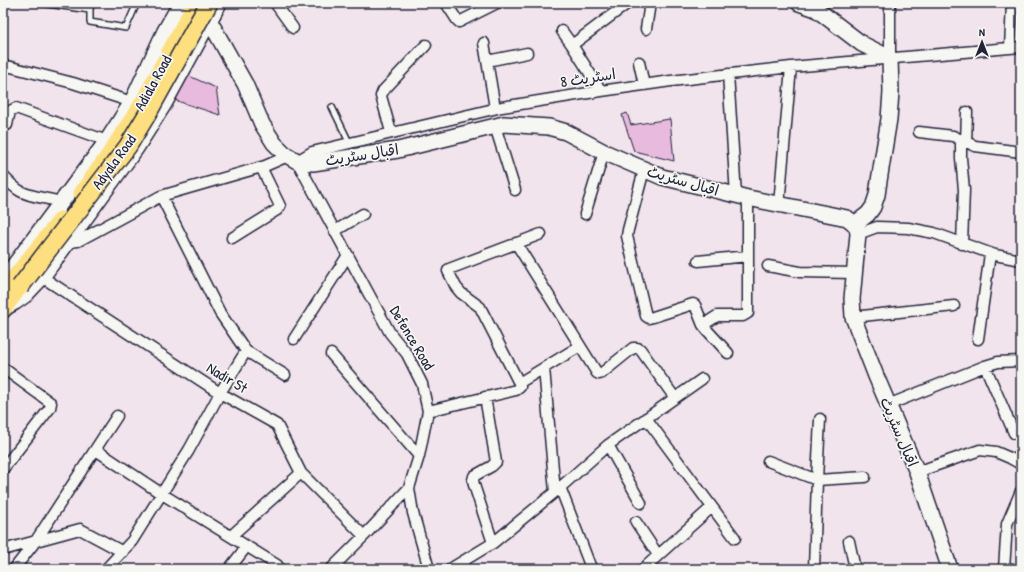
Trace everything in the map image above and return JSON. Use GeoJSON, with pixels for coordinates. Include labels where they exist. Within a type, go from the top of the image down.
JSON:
{"type":"FeatureCollection","features":[{"type":"Feature","properties":{"kind":"main road","name":"Adiala Road"},"geometry":{"type":"LineString","coordinates":[[8,293],[108,157],[142,103],[197,3]]}},
{"type":"Feature","properties":{"kind":"main road","name":"Adyala Road"},"geometry":{"type":"LineString","coordinates":[[8,293],[45,254],[128,146],[209,11]]}},
{"type":"Feature","properties":{"kind":"street"},"geometry":{"type":"LineString","coordinates":[[181,3],[165,31],[132,102],[107,141],[5,277],[8,293],[15,302],[26,295],[42,277],[136,148],[164,104],[209,11],[219,3]]}},
{"type":"Feature","properties":{"kind":"street"},"geometry":{"type":"LineString","coordinates":[[197,3],[209,11],[262,124],[274,143],[285,154],[293,159]]}},
{"type":"Feature","properties":{"kind":"street"},"geometry":{"type":"LineString","coordinates":[[275,3],[293,28]]}},
{"type":"Feature","properties":{"kind":"street"},"geometry":{"type":"LineString","coordinates":[[446,3],[459,22],[497,3]]}},
{"type":"Feature","properties":{"kind":"street"},"geometry":{"type":"LineString","coordinates":[[572,45],[628,3]]}},
{"type":"Feature","properties":{"kind":"street"},"geometry":{"type":"LineString","coordinates":[[646,29],[650,3]]}},
{"type":"Feature","properties":{"kind":"street"},"geometry":{"type":"LineString","coordinates":[[799,3],[816,6],[862,44],[890,58]]}},
{"type":"Feature","properties":{"kind":"street"},"geometry":{"type":"LineString","coordinates":[[857,229],[874,207],[889,119],[891,92],[890,3]]}},
{"type":"Feature","properties":{"kind":"street"},"geometry":{"type":"LineString","coordinates":[[1010,48],[1012,3]]}},
{"type":"Feature","properties":{"kind":"street"},"geometry":{"type":"LineString","coordinates":[[562,31],[601,91]]}},
{"type":"Feature","properties":{"kind":"street"},"geometry":{"type":"LineString","coordinates":[[484,43],[495,108]]}},
{"type":"Feature","properties":{"kind":"street"},"geometry":{"type":"LineString","coordinates":[[391,132],[381,96],[383,91],[426,45]]}},
{"type":"Feature","properties":{"kind":"street","name":"اسٹریٹ 8"},"geometry":{"type":"LineString","coordinates":[[68,242],[78,241],[161,196],[349,142],[495,108],[601,91],[728,74],[1021,47]]}},
{"type":"Feature","properties":{"kind":"street"},"geometry":{"type":"LineString","coordinates":[[487,61],[527,53]]}},
{"type":"Feature","properties":{"kind":"street"},"geometry":{"type":"LineString","coordinates":[[639,62],[644,85]]}},
{"type":"Feature","properties":{"kind":"street"},"geometry":{"type":"LineString","coordinates":[[3,66],[11,66],[73,83],[132,102]]}},
{"type":"Feature","properties":{"kind":"street"},"geometry":{"type":"LineString","coordinates":[[779,205],[791,67]]}},
{"type":"Feature","properties":{"kind":"street"},"geometry":{"type":"LineString","coordinates":[[703,325],[717,316],[743,316],[748,313],[748,256],[728,74]]}},
{"type":"Feature","properties":{"kind":"street"},"geometry":{"type":"LineString","coordinates":[[3,126],[7,125],[10,111],[16,108],[107,141]]}},
{"type":"Feature","properties":{"kind":"street"},"geometry":{"type":"LineString","coordinates":[[962,244],[964,190],[961,158],[967,112]]}},
{"type":"Feature","properties":{"kind":"street","name":"اقبال سٹریٹ"},"geometry":{"type":"LineString","coordinates":[[293,159],[313,163],[398,150],[504,124],[549,126],[566,132],[604,152],[662,178],[742,197],[847,218],[857,229],[852,299],[853,317],[888,406],[917,472],[950,569]]}},
{"type":"Feature","properties":{"kind":"street"},"geometry":{"type":"LineString","coordinates":[[495,126],[515,190]]}},
{"type":"Feature","properties":{"kind":"street"},"geometry":{"type":"LineString","coordinates":[[918,132],[953,136],[975,146],[1021,152]]}},
{"type":"Feature","properties":{"kind":"street"},"geometry":{"type":"LineString","coordinates":[[585,214],[604,152]]}},
{"type":"Feature","properties":{"kind":"street","name":"Defence Road"},"geometry":{"type":"LineString","coordinates":[[293,159],[335,231],[390,333],[407,354],[422,384],[428,411],[419,456],[409,488],[413,513],[430,569]]}},
{"type":"Feature","properties":{"kind":"street"},"geometry":{"type":"LineString","coordinates":[[232,238],[277,210],[280,206],[261,167]]}},
{"type":"Feature","properties":{"kind":"street"},"geometry":{"type":"LineString","coordinates":[[644,170],[627,236],[646,316],[649,318],[653,317],[693,304],[695,305],[703,325],[728,353]]}},
{"type":"Feature","properties":{"kind":"street"},"geometry":{"type":"LineString","coordinates":[[3,176],[20,191],[26,194],[61,203]]}},
{"type":"Feature","properties":{"kind":"street"},"geometry":{"type":"LineString","coordinates":[[161,196],[220,313],[246,351],[285,375]]}},
{"type":"Feature","properties":{"kind":"street"},"geometry":{"type":"LineString","coordinates":[[335,231],[363,214]]}},
{"type":"Feature","properties":{"kind":"street"},"geometry":{"type":"LineString","coordinates":[[857,229],[877,227],[908,228],[934,233],[990,254],[1021,260]]}},
{"type":"Feature","properties":{"kind":"street"},"geometry":{"type":"LineString","coordinates":[[520,383],[480,308],[461,293],[456,287],[448,269],[541,234]]}},
{"type":"Feature","properties":{"kind":"street"},"geometry":{"type":"LineString","coordinates":[[516,243],[597,373],[602,373],[633,348],[637,348],[640,349],[675,398]]}},
{"type":"Feature","properties":{"kind":"street"},"geometry":{"type":"LineString","coordinates":[[978,338],[990,254]]}},
{"type":"Feature","properties":{"kind":"street"},"geometry":{"type":"LineString","coordinates":[[294,338],[348,255]]}},
{"type":"Feature","properties":{"kind":"street"},"geometry":{"type":"LineString","coordinates":[[698,262],[748,256]]}},
{"type":"Feature","properties":{"kind":"street"},"geometry":{"type":"LineString","coordinates":[[768,266],[800,272],[854,273]]}},
{"type":"Feature","properties":{"kind":"street","name":"Nadir St"},"geometry":{"type":"LineString","coordinates":[[42,277],[220,393],[277,425],[301,473],[364,536]]}},
{"type":"Feature","properties":{"kind":"street"},"geometry":{"type":"LineString","coordinates":[[853,317],[954,306]]}},
{"type":"Feature","properties":{"kind":"street"},"geometry":{"type":"LineString","coordinates":[[428,411],[516,390],[520,387],[520,383],[580,346]]}},
{"type":"Feature","properties":{"kind":"street"},"geometry":{"type":"LineString","coordinates":[[106,569],[132,541],[189,450],[220,393],[246,351]]}},
{"type":"Feature","properties":{"kind":"street"},"geometry":{"type":"LineString","coordinates":[[331,354],[419,456]]}},
{"type":"Feature","properties":{"kind":"street"},"geometry":{"type":"LineString","coordinates":[[888,406],[986,366],[998,362],[1021,361]]}},
{"type":"Feature","properties":{"kind":"street"},"geometry":{"type":"LineString","coordinates":[[986,366],[1014,433]]}},
{"type":"Feature","properties":{"kind":"street"},"geometry":{"type":"LineString","coordinates":[[3,368],[51,403],[50,408],[3,469]]}},
{"type":"Feature","properties":{"kind":"street"},"geometry":{"type":"LineString","coordinates":[[544,368],[557,489],[591,568]]}},
{"type":"Feature","properties":{"kind":"street"},"geometry":{"type":"LineString","coordinates":[[450,569],[493,543],[608,445],[702,379]]}},
{"type":"Feature","properties":{"kind":"street"},"geometry":{"type":"LineString","coordinates":[[485,397],[496,462],[492,466],[474,476],[473,480],[493,543]]}},
{"type":"Feature","properties":{"kind":"street"},"geometry":{"type":"LineString","coordinates":[[14,569],[36,542],[117,416]]}},
{"type":"Feature","properties":{"kind":"street"},"geometry":{"type":"LineString","coordinates":[[646,418],[735,538]]}},
{"type":"Feature","properties":{"kind":"street"},"geometry":{"type":"LineString","coordinates":[[814,569],[820,419]]}},
{"type":"Feature","properties":{"kind":"street"},"geometry":{"type":"LineString","coordinates":[[608,445],[641,503]]}},
{"type":"Feature","properties":{"kind":"street"},"geometry":{"type":"LineString","coordinates":[[96,450],[162,494],[277,565],[280,569]]}},
{"type":"Feature","properties":{"kind":"street"},"geometry":{"type":"LineString","coordinates":[[917,472],[980,450],[996,452],[1021,464]]}},
{"type":"Feature","properties":{"kind":"street"},"geometry":{"type":"LineString","coordinates":[[768,461],[817,480],[865,477]]}},
{"type":"Feature","properties":{"kind":"street"},"geometry":{"type":"LineString","coordinates":[[231,536],[301,473]]}},
{"type":"Feature","properties":{"kind":"street"},"geometry":{"type":"LineString","coordinates":[[331,569],[409,488]]}},
{"type":"Feature","properties":{"kind":"street"},"geometry":{"type":"LineString","coordinates":[[1004,569],[1007,524],[1021,491]]}},
{"type":"Feature","properties":{"kind":"street"},"geometry":{"type":"LineString","coordinates":[[644,569],[712,507]]}},
{"type":"Feature","properties":{"kind":"street"},"geometry":{"type":"LineString","coordinates":[[636,522],[658,555]]}},
{"type":"Feature","properties":{"kind":"street"},"geometry":{"type":"LineString","coordinates":[[3,550],[80,529],[123,552]]}},
{"type":"Feature","properties":{"kind":"street"},"geometry":{"type":"LineString","coordinates":[[849,542],[855,569]]}},
{"type":"Feature","properties":{"kind":"street"},"geometry":{"type":"LineString","coordinates":[[229,569],[247,546]]}},
{"type":"Feature","properties":{"kind":"lane"},"geometry":{"type":"LineString","coordinates":[[40,3],[90,10]]}},
{"type":"Feature","properties":{"kind":"lane"},"geometry":{"type":"LineString","coordinates":[[91,3],[90,22],[126,28],[136,3]]}},
{"type":"Feature","properties":{"kind":"lane"},"geometry":{"type":"LineString","coordinates":[[332,107],[349,142]]}},
{"type":"Feature","properties":{"kind":"building"},"geometry":{"type":"Polygon","coordinates":[[[187,75],[216,88],[220,115],[171,99],[187,75]]]}},
{"type":"Feature","properties":{"kind":"building"},"geometry":{"type":"Polygon","coordinates":[[[627,113],[631,125],[670,119],[674,161],[634,151],[622,115],[627,113]]]}}]}
